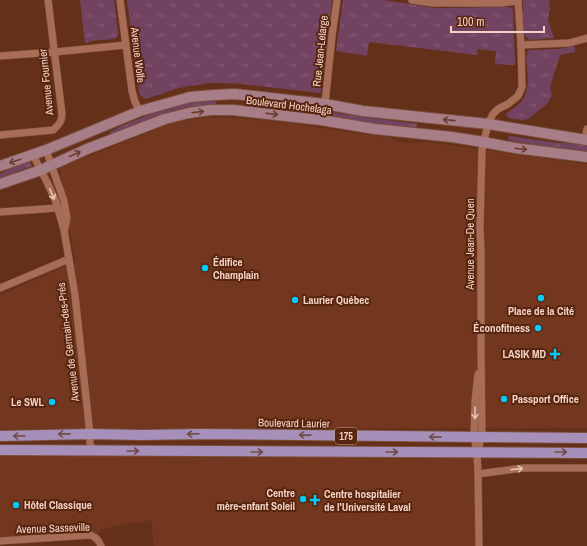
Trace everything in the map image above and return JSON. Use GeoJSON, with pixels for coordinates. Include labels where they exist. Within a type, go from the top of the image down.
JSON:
{"type":"FeatureCollection","features":[{"type":"Feature","properties":{"kind":"main road","name":"Boulevard Hochelaga"},"geometry":{"type":"LineString","coordinates":[[0,166],[46,150],[140,112],[190,97],[235,94],[325,104],[363,111],[488,124],[586,140]]}},
{"type":"Feature","properties":{"kind":"main road"},"geometry":{"type":"LineString","coordinates":[[233,110],[235,94]]}},
{"type":"Feature","properties":{"kind":"main road","name":"Boulevard Hochelaga"},"geometry":{"type":"LineString","coordinates":[[0,184],[41,170],[94,146],[172,117],[210,110],[233,110],[314,119],[375,129],[452,137],[515,148],[587,157]]}},
{"type":"Feature","properties":{"kind":"main road","name":"Boulevard Laurier"},"geometry":{"type":"LineString","coordinates":[[0,436],[218,434],[587,438]]}},
{"type":"Feature","properties":{"kind":"main road","name":"175"},"geometry":{"type":"LineString","coordinates":[[0,450],[587,453]]}},
{"type":"Feature","properties":{"kind":"street","name":"Avenue Fournier"},"geometry":{"type":"LineString","coordinates":[[0,135],[53,130],[61,122],[62,114],[48,0]]}},
{"type":"Feature","properties":{"kind":"street","name":"Avenue Wolfe"},"geometry":{"type":"LineString","coordinates":[[120,0],[132,91],[140,112]]}},
{"type":"Feature","properties":{"kind":"street","name":"Rue Jean-Lelarge"},"geometry":{"type":"LineString","coordinates":[[325,104],[336,0]]}},
{"type":"Feature","properties":{"kind":"street"},"geometry":{"type":"LineString","coordinates":[[412,0],[433,3],[500,3],[518,1],[522,87],[518,96],[508,104],[498,109],[493,114],[488,124]]}},
{"type":"Feature","properties":{"kind":"street"},"geometry":{"type":"LineString","coordinates":[[521,45],[569,43],[587,38]]}},
{"type":"Feature","properties":{"kind":"street"},"geometry":{"type":"LineString","coordinates":[[0,56],[126,45]]}},
{"type":"Feature","properties":{"kind":"street","name":"Avenue Jean-De Quen"},"geometry":{"type":"LineString","coordinates":[[479,546],[477,452],[481,346],[480,228],[482,149],[488,124]]}},
{"type":"Feature","properties":{"kind":"street"},"geometry":{"type":"LineString","coordinates":[[586,140],[587,129]]}},
{"type":"Feature","properties":{"kind":"street","name":"Avenue de Germain-des-Prés"},"geometry":{"type":"LineString","coordinates":[[46,150],[64,201],[66,218],[64,230]]}},
{"type":"Feature","properties":{"kind":"street","name":"Avenue de Germain-des-Prés"},"geometry":{"type":"LineString","coordinates":[[33,155],[58,208],[64,230],[75,295],[90,444],[94,451]]}},
{"type":"Feature","properties":{"kind":"street"},"geometry":{"type":"LineString","coordinates":[[0,212],[58,208]]}},
{"type":"Feature","properties":{"kind":"street"},"geometry":{"type":"LineString","coordinates":[[0,288],[69,259]]}},
{"type":"Feature","properties":{"kind":"street"},"geometry":{"type":"LineString","coordinates":[[478,474],[524,468],[587,468]]}},
{"type":"Feature","properties":{"kind":"street","name":"Avenue Sasseville"},"geometry":{"type":"LineString","coordinates":[[0,541],[90,535],[100,542],[101,546]]}},
{"type":"Feature","properties":{"kind":"shaded area"},"geometry":{"type":"Polygon","coordinates":[[[205,117],[240,118],[298,124],[389,137],[398,142],[429,142],[587,164],[587,428],[0,429],[0,295],[75,262],[60,168],[166,125],[205,117]]]}},
{"type":"Feature","properties":{"kind":"shaded area","name":"Centre hospitalier de l'Université Laval"},"geometry":{"type":"Polygon","coordinates":[[[0,450],[477,452],[479,546],[154,546],[151,520],[100,529],[99,536],[96,538],[0,541],[0,450]]]}},
{"type":"Feature","properties":{"kind":"green space"},"geometry":{"type":"Polygon","coordinates":[[[80,0],[114,0],[118,33],[117,37],[113,39],[90,41],[85,43],[80,0]]]}},
{"type":"Feature","properties":{"kind":"green space"},"geometry":{"type":"Polygon","coordinates":[[[127,0],[332,0],[321,92],[242,84],[210,83],[175,89],[146,99],[141,96],[139,92],[127,0]]]}},
{"type":"Feature","properties":{"kind":"green space"},"geometry":{"type":"Polygon","coordinates":[[[343,0],[384,0],[436,8],[512,8],[515,64],[495,64],[496,51],[478,49],[477,55],[369,42],[367,56],[336,51],[343,0]]]}},
{"type":"Feature","properties":{"kind":"green space"},"geometry":{"type":"Polygon","coordinates":[[[523,0],[549,0],[550,9],[548,20],[554,38],[530,40],[527,38],[524,34],[523,0]]]}},
{"type":"Feature","properties":{"kind":"green space"},"geometry":{"type":"Polygon","coordinates":[[[574,46],[575,52],[560,55],[550,87],[552,95],[547,104],[528,119],[523,120],[508,118],[506,114],[519,104],[526,94],[528,82],[527,52],[529,50],[558,49],[574,46]]]}},
{"type":"Feature","properties":{"kind":"green space"},"geometry":{"type":"Polygon","coordinates":[[[210,100],[216,101],[216,105],[176,110],[111,134],[110,132],[129,123],[167,109],[192,102],[210,100]]]}},
{"type":"Feature","properties":{"kind":"green space"},"geometry":{"type":"Polygon","coordinates":[[[302,109],[318,109],[342,114],[417,124],[417,127],[388,125],[345,119],[302,112],[302,109]]]}},
{"type":"Feature","properties":{"kind":"green space"},"geometry":{"type":"Polygon","coordinates":[[[509,136],[585,145],[587,146],[587,152],[508,140],[509,136]]]}},
{"type":"Feature","properties":{"kind":"green space"},"geometry":{"type":"Polygon","coordinates":[[[30,162],[32,166],[0,178],[0,174],[15,166],[30,162]]]}},
{"type":"Feature","properties":{"kind":"place","name":"Édifice Champlain"},"geometry":{"type":"Point","coordinates":[205,268]}},
{"type":"Feature","properties":{"kind":"place","name":"Place de la Cité"},"geometry":{"type":"Point","coordinates":[541,298]}},
{"type":"Feature","properties":{"kind":"place","name":"Laurier Québec"},"geometry":{"type":"Point","coordinates":[295,300]}},
{"type":"Feature","properties":{"kind":"place","name":"Éconofitness"},"geometry":{"type":"Point","coordinates":[538,328]}},
{"type":"Feature","properties":{"kind":"place","name":"LASIK MD"},"geometry":{"type":"Point","coordinates":[555,354]}},
{"type":"Feature","properties":{"kind":"place","name":"Passport Office"},"geometry":{"type":"Point","coordinates":[504,399]}},
{"type":"Feature","properties":{"kind":"place","name":"Le SWL"},"geometry":{"type":"Point","coordinates":[52,402]}},
{"type":"Feature","properties":{"kind":"place","name":"Centre mère-enfant Soleil"},"geometry":{"type":"Point","coordinates":[303,499]}},
{"type":"Feature","properties":{"kind":"place","name":"Centre hospitalier de l'Université Laval"},"geometry":{"type":"Point","coordinates":[315,500]}},
{"type":"Feature","properties":{"kind":"place","name":"Hôtel Classique"},"geometry":{"type":"Point","coordinates":[16,505]}}]}
